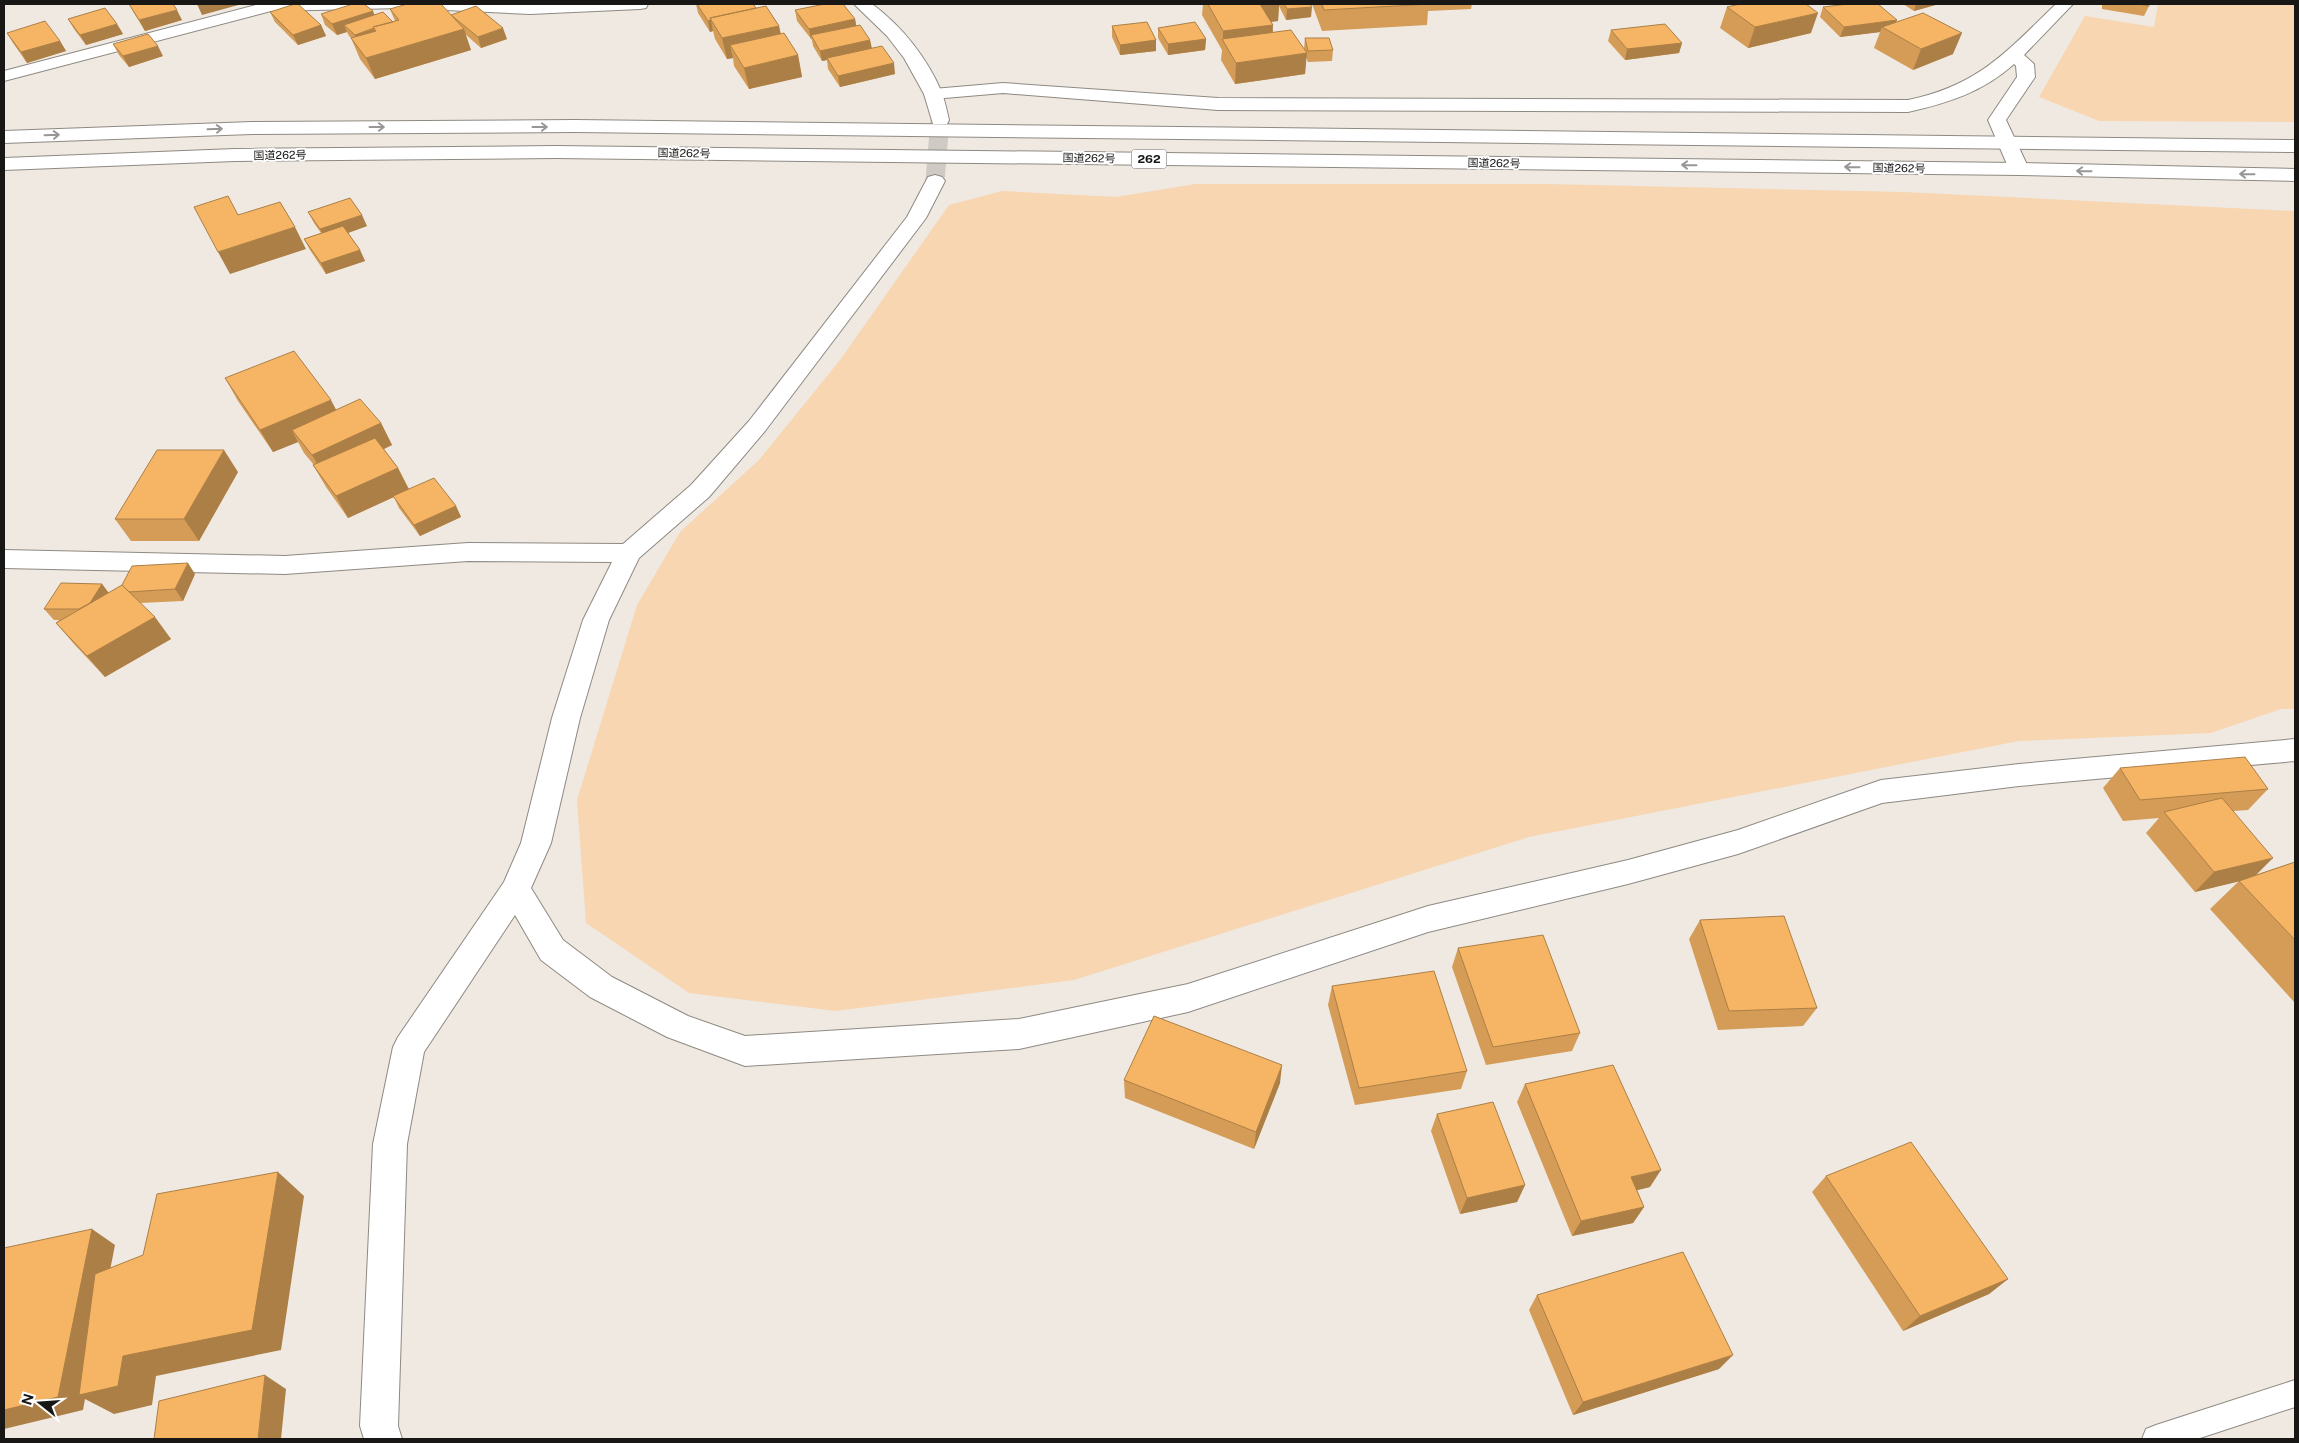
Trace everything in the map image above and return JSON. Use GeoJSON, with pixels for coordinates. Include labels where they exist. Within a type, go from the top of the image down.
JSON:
{"type":"FeatureCollection","features":[{"type":"Feature","properties":{"kind":"main road"},"geometry":{"type":"LineString","coordinates":[[4,76],[271,6],[398,4]]}},
{"type":"Feature","properties":{"kind":"main road"},"geometry":{"type":"LineString","coordinates":[[404,4],[530,9],[640,4]]}},
{"type":"Feature","properties":{"kind":"main road"},"geometry":{"type":"LineString","coordinates":[[862,4],[895,34],[933,94],[940,120]]}},
{"type":"Feature","properties":{"kind":"main road"},"geometry":{"type":"LineString","coordinates":[[933,94],[1003,88],[1218,104],[1908,106],[1937,100],[1980,82],[2012,55],[2065,4]]}},
{"type":"Feature","properties":{"kind":"main road"},"geometry":{"type":"LineString","coordinates":[[2012,55],[2025,64],[2026,77],[2006,102],[1997,120],[2019,169]]}},
{"type":"Feature","properties":{"kind":"main road","name":"国道262号"},"geometry":{"type":"LineString","coordinates":[[4,137],[252,128],[575,126],[2295,146]]}},
{"type":"Feature","properties":{"kind":"main road","name":"国道262号"},"geometry":{"type":"LineString","coordinates":[[4,164],[235,155],[555,152],[2019,169],[2295,175]]}},
{"type":"Feature","properties":{"kind":"main road"},"geometry":{"type":"LineString","coordinates":[[383,1439],[379,1426],[390,1144],[409,1047],[516,889],[536,843],[566,718],[596,620],[629,553],[700,491],[757,426],[916,218],[935,181]]}},
{"type":"Feature","properties":{"kind":"main road"},"geometry":{"type":"LineString","coordinates":[[4,559],[285,565],[468,552],[629,553]]}},
{"type":"Feature","properties":{"kind":"main road"},"geometry":{"type":"LineString","coordinates":[[516,889],[552,950],[601,987],[678,1027],[745,1051],[1019,1034],[1188,998],[1428,919],[1618,874],[1738,842],[1881,792],[2019,774],[2295,750]]}},
{"type":"Feature","properties":{"kind":"lane"},"geometry":{"type":"LineString","coordinates":[[2156,1439],[2295,1393]]}},
{"type":"Feature","properties":{"kind":"shaded area"},"geometry":{"type":"Polygon","coordinates":[[[2158,4],[2295,4],[2295,122],[2099,121],[2039,97],[2085,16],[2154,27],[2158,4]]]}},
{"type":"Feature","properties":{"kind":"shaded area"},"geometry":{"type":"Polygon","coordinates":[[[1195,184],[1548,184],[1904,192],[2295,211],[2295,709],[2281,709],[2211,733],[2019,741],[1529,837],[1074,980],[836,1011],[689,993],[586,923],[577,800],[637,605],[680,532],[759,460],[840,360],[949,205],[1002,191],[1116,197],[1195,184]]]}},
{"type":"Feature","properties":{"kind":"building"},"geometry":{"type":"Polygon","coordinates":[[[129,4],[173,4],[177,10],[139,20],[129,4]]]}},
{"type":"Feature","properties":{"kind":"building"},"geometry":{"type":"Polygon","coordinates":[[[298,4],[321,25],[293,35],[270,12],[298,4]]]}},
{"type":"Feature","properties":{"kind":"building"},"geometry":{"type":"Polygon","coordinates":[[[353,4],[364,4],[373,11],[332,24],[321,14],[353,4]]]}},
{"type":"Feature","properties":{"kind":"building"},"geometry":{"type":"Polygon","coordinates":[[[407,4],[441,4],[464,29],[366,58],[351,38],[376,31],[373,27],[399,20],[390,9],[407,4]]]}},
{"type":"Feature","properties":{"kind":"building"},"geometry":{"type":"Polygon","coordinates":[[[697,4],[753,4],[756,8],[710,18],[711,20],[708,21],[697,4]]]}},
{"type":"Feature","properties":{"kind":"building"},"geometry":{"type":"Polygon","coordinates":[[[825,4],[843,4],[855,19],[809,29],[795,10],[825,4]]]}},
{"type":"Feature","properties":{"kind":"building"},"geometry":{"type":"Polygon","coordinates":[[[1208,4],[1260,4],[1273,25],[1223,31],[1208,4]]]}},
{"type":"Feature","properties":{"kind":"building"},"geometry":{"type":"Polygon","coordinates":[[[1284,4],[1310,4],[1312,7],[1287,9],[1284,4]]]}},
{"type":"Feature","properties":{"kind":"building"},"geometry":{"type":"Polygon","coordinates":[[[1322,4],[1430,4],[1324,10],[1322,4]]]}},
{"type":"Feature","properties":{"kind":"building"},"geometry":{"type":"Polygon","coordinates":[[[1740,4],[1806,4],[1818,13],[1755,27],[1727,7],[1740,4]]]}},
{"type":"Feature","properties":{"kind":"building"},"geometry":{"type":"Polygon","coordinates":[[[1848,4],[1878,4],[1897,20],[1844,27],[1823,7],[1848,4]]]}},
{"type":"Feature","properties":{"kind":"building"},"geometry":{"type":"Polygon","coordinates":[[[476,6],[503,28],[478,37],[451,15],[476,6]]]}},
{"type":"Feature","properties":{"kind":"building"},"geometry":{"type":"Polygon","coordinates":[[[766,6],[779,26],[722,38],[710,18],[766,6]]]}},
{"type":"Feature","properties":{"kind":"building"},"geometry":{"type":"Polygon","coordinates":[[[105,8],[117,24],[80,35],[68,19],[105,8]]]}},
{"type":"Feature","properties":{"kind":"building"},"geometry":{"type":"Polygon","coordinates":[[[383,12],[393,22],[373,27],[355,35],[344,25],[383,12]]]}},
{"type":"Feature","properties":{"kind":"building"},"geometry":{"type":"Polygon","coordinates":[[[1923,13],[1962,33],[1921,49],[1882,27],[1923,13]]]}},
{"type":"Feature","properties":{"kind":"building"},"geometry":{"type":"Polygon","coordinates":[[[45,21],[60,41],[21,52],[7,33],[45,21]]]}},
{"type":"Feature","properties":{"kind":"building"},"geometry":{"type":"Polygon","coordinates":[[[1147,22],[1156,40],[1120,45],[1112,26],[1147,22]]]}},
{"type":"Feature","properties":{"kind":"building"},"geometry":{"type":"Polygon","coordinates":[[[1195,22],[1206,39],[1168,44],[1158,28],[1195,22]]]}},
{"type":"Feature","properties":{"kind":"building"},"geometry":{"type":"Polygon","coordinates":[[[1665,24],[1682,43],[1627,49],[1611,30],[1665,24]]]}},
{"type":"Feature","properties":{"kind":"building"},"geometry":{"type":"Polygon","coordinates":[[[860,25],[870,40],[820,51],[811,35],[860,25]]]}},
{"type":"Feature","properties":{"kind":"building"},"geometry":{"type":"Polygon","coordinates":[[[1291,30],[1307,53],[1236,63],[1222,39],[1291,30]]]}},
{"type":"Feature","properties":{"kind":"building"},"geometry":{"type":"Polygon","coordinates":[[[784,33],[798,55],[744,68],[730,45],[784,33]]]}},
{"type":"Feature","properties":{"kind":"building"},"geometry":{"type":"Polygon","coordinates":[[[148,34],[158,46],[123,56],[113,44],[148,34]]]}},
{"type":"Feature","properties":{"kind":"building"},"geometry":{"type":"Polygon","coordinates":[[[1305,38],[1329,38],[1333,50],[1308,51],[1305,38]]]}},
{"type":"Feature","properties":{"kind":"building"},"geometry":{"type":"Polygon","coordinates":[[[882,46],[894,63],[838,76],[827,58],[882,46]]]}},
{"type":"Feature","properties":{"kind":"building"},"geometry":{"type":"Polygon","coordinates":[[[228,196],[238,215],[280,202],[295,227],[218,252],[194,207],[228,196]]]}},
{"type":"Feature","properties":{"kind":"building"},"geometry":{"type":"Polygon","coordinates":[[[350,198],[362,215],[320,229],[308,212],[350,198]]]}},
{"type":"Feature","properties":{"kind":"building"},"geometry":{"type":"Polygon","coordinates":[[[343,226],[360,250],[321,263],[304,239],[343,226]]]}},
{"type":"Feature","properties":{"kind":"building"},"geometry":{"type":"Polygon","coordinates":[[[294,351],[331,400],[260,430],[225,378],[294,351]]]}},
{"type":"Feature","properties":{"kind":"building"},"geometry":{"type":"Polygon","coordinates":[[[360,399],[381,423],[312,455],[292,430],[360,399]]]}},
{"type":"Feature","properties":{"kind":"building"},"geometry":{"type":"Polygon","coordinates":[[[375,438],[398,468],[336,496],[313,465],[375,438]]]}},
{"type":"Feature","properties":{"kind":"building"},"geometry":{"type":"Polygon","coordinates":[[[157,450],[224,450],[184,519],[115,519],[157,450]]]}},
{"type":"Feature","properties":{"kind":"building"},"geometry":{"type":"Polygon","coordinates":[[[434,478],[456,506],[414,525],[393,496],[434,478]]]}},
{"type":"Feature","properties":{"kind":"building"},"geometry":{"type":"Polygon","coordinates":[[[188,563],[175,589],[129,592],[122,585],[132,566],[188,563]]]}},
{"type":"Feature","properties":{"kind":"building"},"geometry":{"type":"Polygon","coordinates":[[[61,583],[102,584],[90,603],[79,609],[44,609],[61,583]]]}},
{"type":"Feature","properties":{"kind":"building"},"geometry":{"type":"Polygon","coordinates":[[[122,585],[155,617],[87,656],[56,623],[122,585]]]}},
{"type":"Feature","properties":{"kind":"building"},"geometry":{"type":"Polygon","coordinates":[[[2245,757],[2268,789],[2140,800],[2120,768],[2245,757]]]}},
{"type":"Feature","properties":{"kind":"building"},"geometry":{"type":"Polygon","coordinates":[[[2222,798],[2273,858],[2214,872],[2164,812],[2222,798]]]}},
{"type":"Feature","properties":{"kind":"building"},"geometry":{"type":"Polygon","coordinates":[[[2295,862],[2295,940],[2239,881],[2295,862]]]}},
{"type":"Feature","properties":{"kind":"building"},"geometry":{"type":"Polygon","coordinates":[[[1784,916],[1817,1008],[1729,1011],[1700,920],[1784,916]]]}},
{"type":"Feature","properties":{"kind":"building"},"geometry":{"type":"Polygon","coordinates":[[[1543,935],[1580,1033],[1493,1047],[1458,948],[1543,935]]]}},
{"type":"Feature","properties":{"kind":"building"},"geometry":{"type":"Polygon","coordinates":[[[1434,971],[1467,1071],[1359,1088],[1332,986],[1434,971]]]}},
{"type":"Feature","properties":{"kind":"building"},"geometry":{"type":"Polygon","coordinates":[[[1154,1016],[1282,1065],[1256,1132],[1124,1080],[1154,1016]]]}},
{"type":"Feature","properties":{"kind":"building"},"geometry":{"type":"Polygon","coordinates":[[[1613,1065],[1661,1170],[1631,1177],[1644,1207],[1581,1221],[1525,1084],[1613,1065]]]}},
{"type":"Feature","properties":{"kind":"building"},"geometry":{"type":"Polygon","coordinates":[[[1493,1102],[1525,1185],[1467,1198],[1437,1114],[1493,1102]]]}},
{"type":"Feature","properties":{"kind":"building"},"geometry":{"type":"Polygon","coordinates":[[[1911,1142],[2008,1279],[1920,1316],[1826,1176],[1911,1142]]]}},
{"type":"Feature","properties":{"kind":"building"},"geometry":{"type":"Polygon","coordinates":[[[278,1172],[252,1330],[123,1356],[118,1386],[79,1395],[95,1274],[143,1255],[157,1194],[278,1172]]]}},
{"type":"Feature","properties":{"kind":"building"},"geometry":{"type":"Polygon","coordinates":[[[92,1229],[58,1397],[4,1410],[4,1248],[92,1229]]]}},
{"type":"Feature","properties":{"kind":"building"},"geometry":{"type":"Polygon","coordinates":[[[1683,1252],[1733,1355],[1583,1402],[1537,1295],[1683,1252]]]}},
{"type":"Feature","properties":{"kind":"building"},"geometry":{"type":"Polygon","coordinates":[[[265,1375],[258,1439],[154,1439],[159,1401],[265,1375]]]}},
{"type":"Feature","properties":{"kind":"tunnel"},"geometry":{"type":"LineString","coordinates":[[935,181],[940,120]]}}]}
